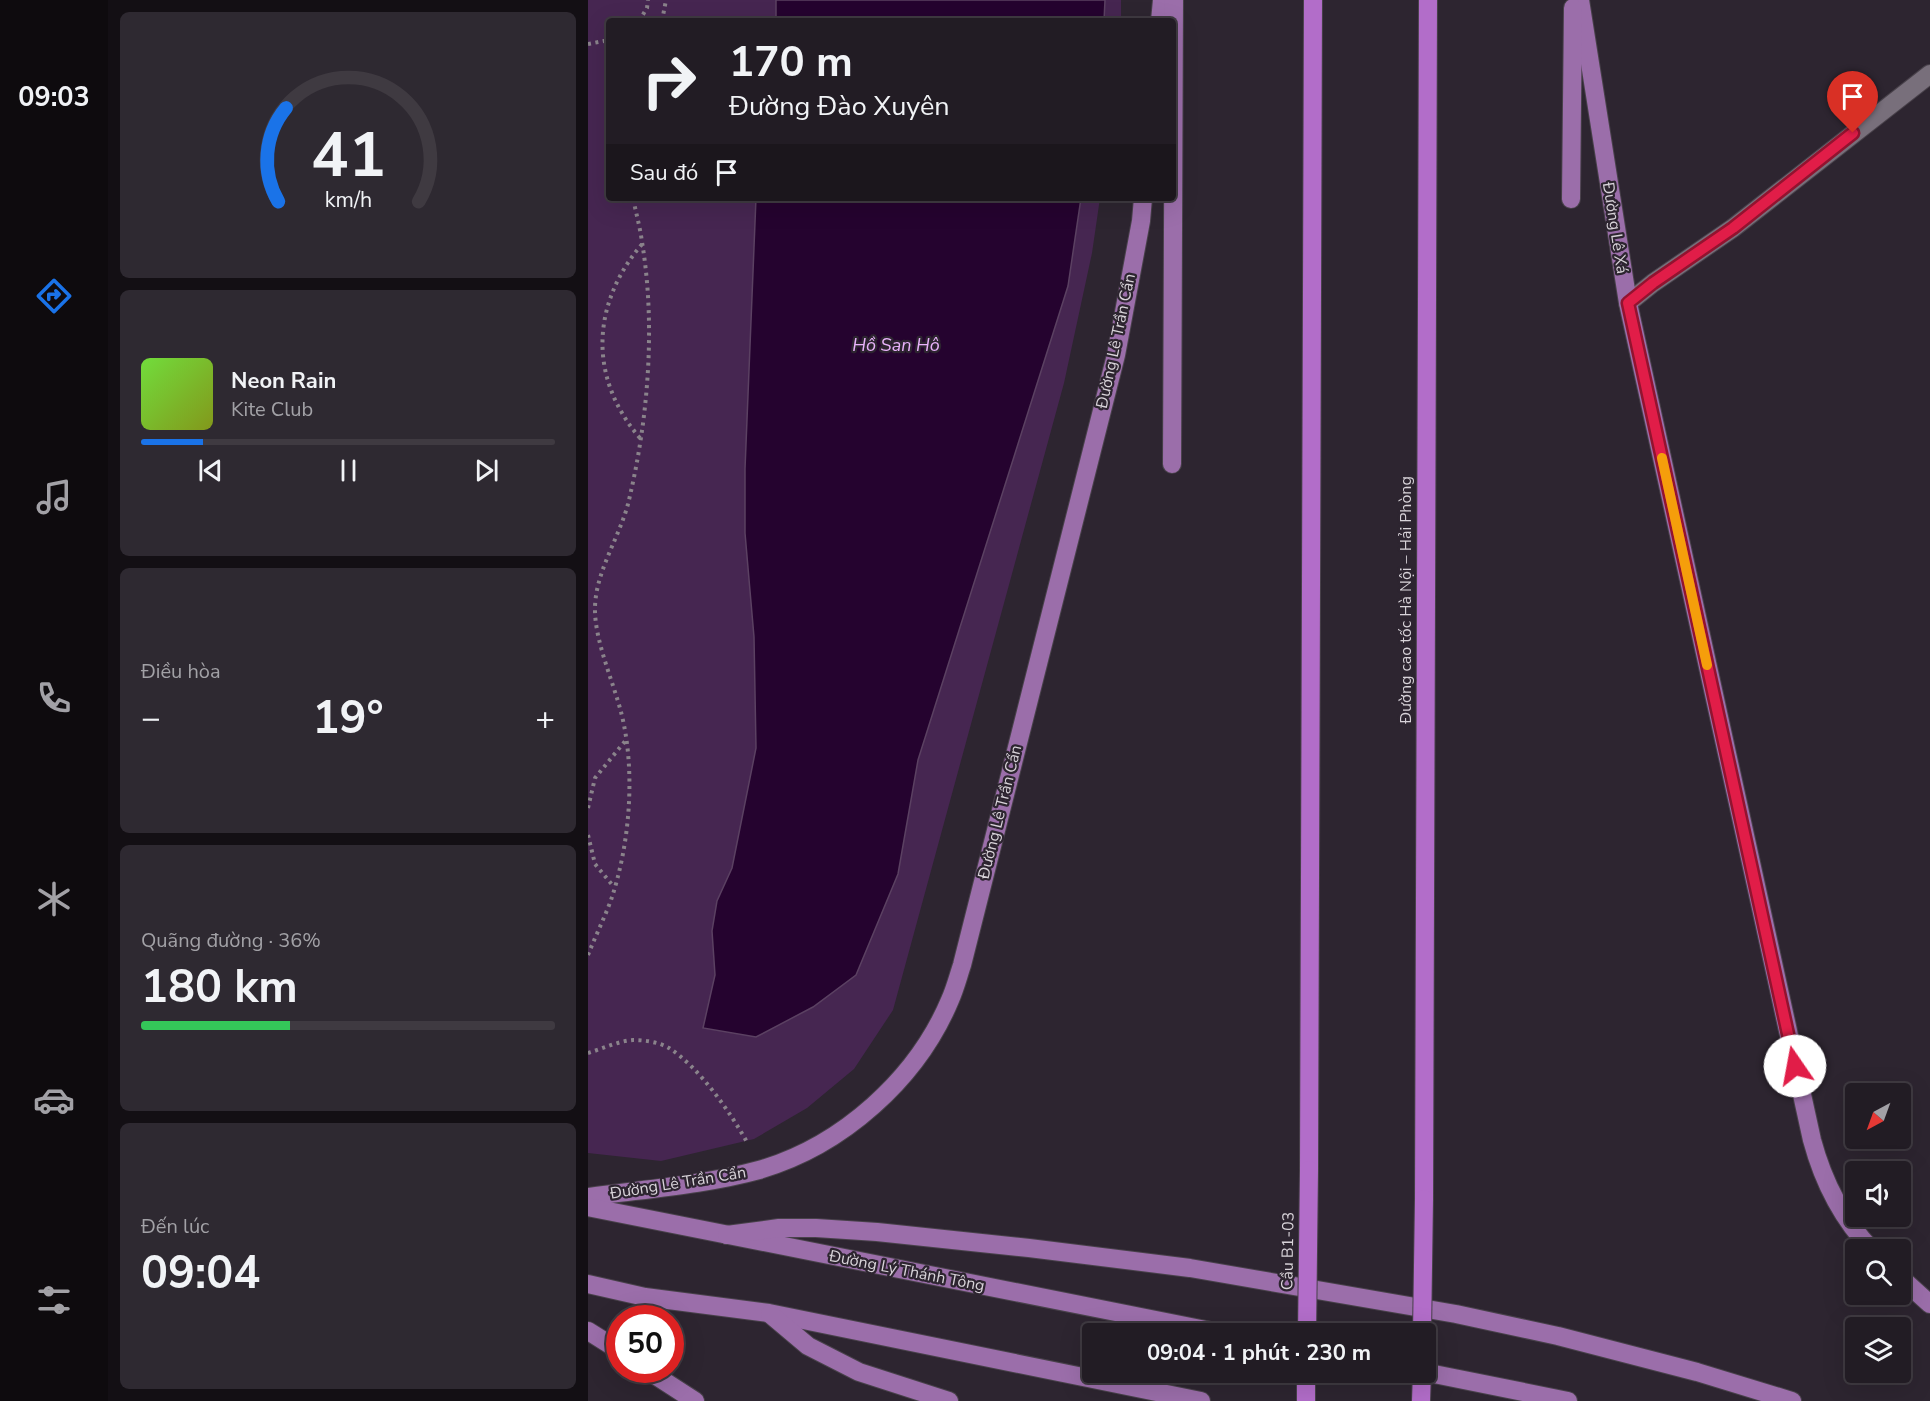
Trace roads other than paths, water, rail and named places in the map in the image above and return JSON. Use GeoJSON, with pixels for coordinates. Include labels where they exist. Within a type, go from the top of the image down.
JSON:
{"type":"FeatureCollection","features":[{"type":"Feature","properties":{"kind":"highway","name":"Cầu B1-03"},"geometry":{"type":"LineString","coordinates":[[1307,1323],[1313,0]]}},
{"type":"Feature","properties":{"kind":"highway","name":"Đường cao tốc Hà Nội – Hải Phòng"},"geometry":{"type":"LineString","coordinates":[[1422,1323],[1428,0]]}},
{"type":"Feature","properties":{"kind":"highway"},"geometry":{"type":"LineString","coordinates":[[1306,1383],[1306,1401]]}},
{"type":"Feature","properties":{"kind":"highway"},"geometry":{"type":"LineString","coordinates":[[1421,1401],[1422,1383]]}},
{"type":"Feature","properties":{"kind":"main road"},"geometry":{"type":"LineString","coordinates":[[1160,18],[1162,0]]}},
{"type":"Feature","properties":{"kind":"main road"},"geometry":{"type":"LineString","coordinates":[[1174,0],[1174,18]]}},
{"type":"Feature","properties":{"kind":"main road"},"geometry":{"type":"LineString","coordinates":[[1571,199],[1573,0]]}},
{"type":"Feature","properties":{"kind":"main road","name":"Đường Lê Xá"},"geometry":{"type":"LineString","coordinates":[[1580,0],[1628,303],[1812,1140],[1820,1168],[1833,1197],[1863,1239]]}},
{"type":"Feature","properties":{"kind":"main road","name":"Đường Lê Trần Cẩn"},"geometry":{"type":"LineString","coordinates":[[588,1197],[735,1176],[808,1150],[869,1110],[916,1059],[935,1030],[950,1000],[962,965],[1116,355],[1143,201]]}},
{"type":"Feature","properties":{"kind":"main road"},"geometry":{"type":"LineString","coordinates":[[1172,464],[1173,201]]}},
{"type":"Feature","properties":{"kind":"main road","name":"Đường Lý Thánh Tông"},"geometry":{"type":"LineString","coordinates":[[588,1207],[1171,1323]]}},
{"type":"Feature","properties":{"kind":"main road"},"geometry":{"type":"LineString","coordinates":[[727,1235],[780,1228],[877,1232],[1190,1268],[1456,1314],[1547,1334],[1697,1372],[1792,1401]]}},
{"type":"Feature","properties":{"kind":"main road"},"geometry":{"type":"LineString","coordinates":[[588,1284],[645,1297],[769,1313],[1201,1401]]}},
{"type":"Feature","properties":{"kind":"main road"},"geometry":{"type":"LineString","coordinates":[[1911,1287],[1930,1304]]}},
{"type":"Feature","properties":{"kind":"main road"},"geometry":{"type":"LineString","coordinates":[[769,1313],[808,1346],[859,1372],[949,1401]]}},
{"type":"Feature","properties":{"kind":"main road"},"geometry":{"type":"LineString","coordinates":[[588,1330],[606,1342]]}},
{"type":"Feature","properties":{"kind":"main road"},"geometry":{"type":"LineString","coordinates":[[1436,1375],[1568,1401]]}},
{"type":"Feature","properties":{"kind":"main road"},"geometry":{"type":"LineString","coordinates":[[667,1383],[695,1401]]}},
{"type":"Feature","properties":{"kind":"street"},"geometry":{"type":"LineString","coordinates":[[1628,303],[1733,228],[1930,74]]}},
{"type":"Feature","properties":{"kind":"water"},"geometry":{"type":"Polygon","coordinates":[[[776,0],[1105,0],[1104,18],[776,18],[776,0]]]}},
{"type":"Feature","properties":{"kind":"water","name":"Hồ San Hô"},"geometry":{"type":"Polygon","coordinates":[[[756,201],[1081,201],[1068,286],[918,760],[898,874],[856,975],[813,1007],[756,1037],[703,1028],[715,975],[712,931],[717,901],[732,868],[756,748],[754,637],[745,533],[745,469],[756,201]]]}}]}
